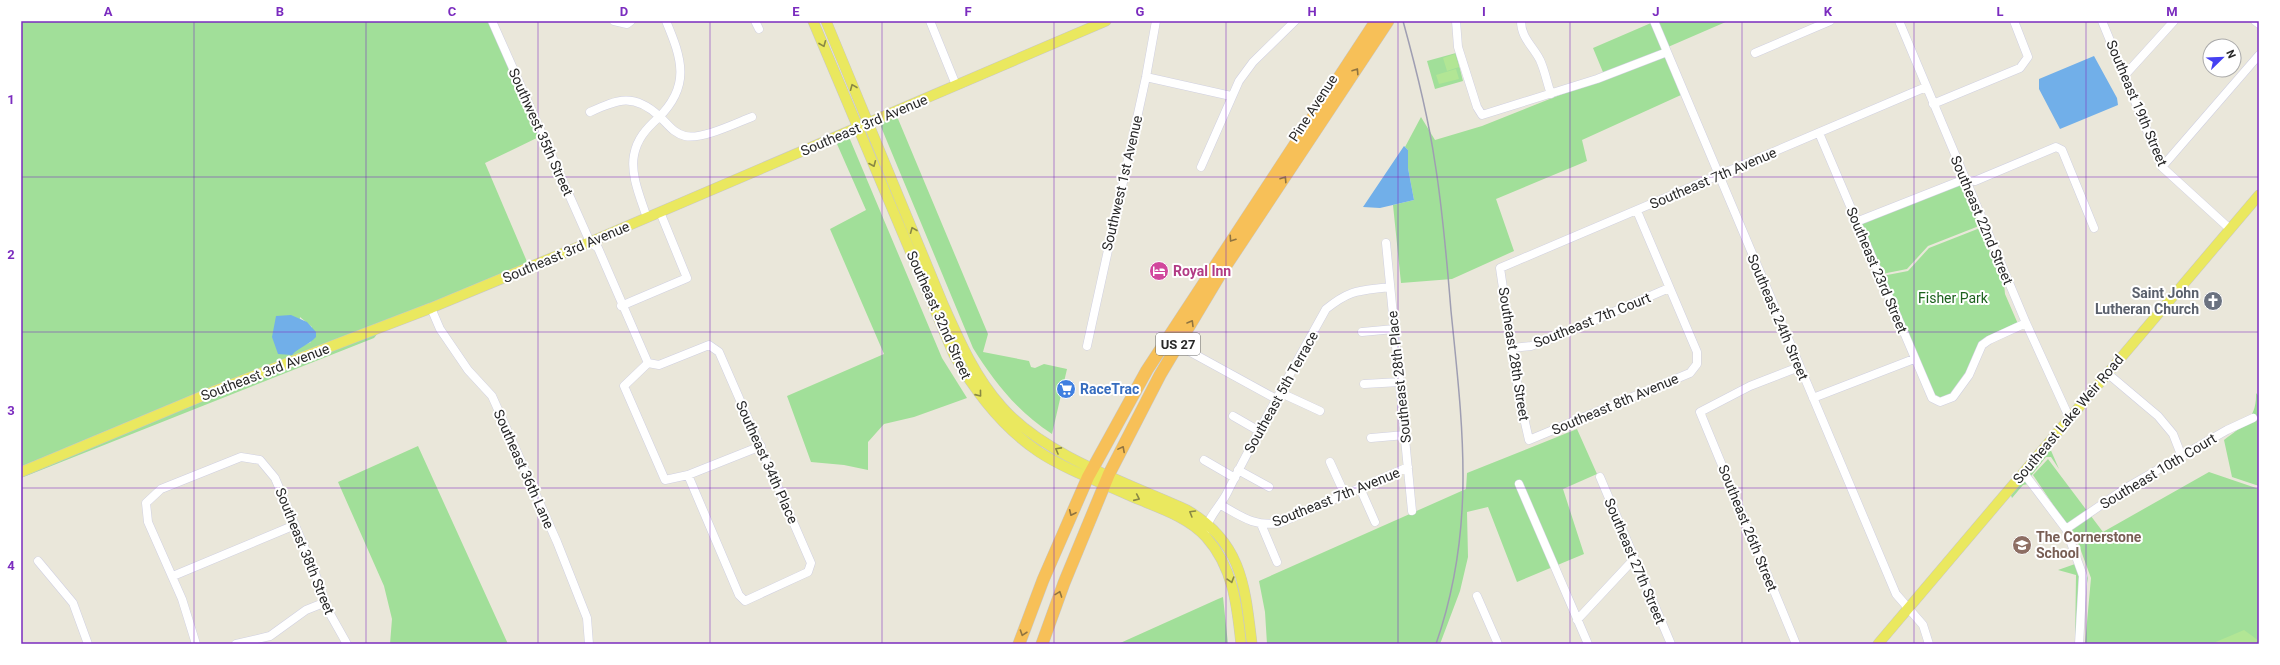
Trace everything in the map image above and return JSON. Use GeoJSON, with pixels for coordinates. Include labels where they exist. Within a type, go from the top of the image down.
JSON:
{"type":"FeatureCollection","features":[{"type":"Feature","properties":{"kind":"highway","name":"Pine Avenue"},"geometry":{"type":"LineString","coordinates":[[1258,209],[1376,21]]}},
{"type":"Feature","properties":{"kind":"highway","name":"Pine Avenue"},"geometry":{"type":"LineString","coordinates":[[1258,209],[1388,21]]}},
{"type":"Feature","properties":{"kind":"highway","name":"US 27"},"geometry":{"type":"LineString","coordinates":[[1019,644],[1042,580],[1090,472],[1258,209]]}},
{"type":"Feature","properties":{"kind":"highway","name":"US 27"},"geometry":{"type":"LineString","coordinates":[[1042,644],[1064,583],[1107,479],[1172,342]]}},
{"type":"Feature","properties":{"kind":"main road","name":"Southeast 32nd Street"},"geometry":{"type":"LineString","coordinates":[[813,21],[954,355],[970,383],[1004,422],[1039,452],[1090,472]]}},
{"type":"Feature","properties":{"kind":"main road","name":"Southeast 32nd Street"},"geometry":{"type":"LineString","coordinates":[[826,21],[946,311],[976,373],[1002,407],[1021,425],[1048,445],[1090,472]]}},
{"type":"Feature","properties":{"kind":"main road","name":"Southeast 3rd Avenue"},"geometry":{"type":"LineString","coordinates":[[21,472],[212,392],[431,308],[590,242],[1106,21]]}},
{"type":"Feature","properties":{"kind":"main road","name":"Southeast Lake Weir Road"},"geometry":{"type":"LineString","coordinates":[[1878,644],[2069,417],[2259,195]]}},
{"type":"Feature","properties":{"kind":"main road"},"geometry":{"type":"LineString","coordinates":[[1090,472],[1187,510],[1207,524],[1233,555],[1243,578],[1252,644]]}},
{"type":"Feature","properties":{"kind":"main road"},"geometry":{"type":"LineString","coordinates":[[1107,479],[1183,519],[1205,536],[1217,552],[1228,572],[1234,592],[1241,644]]}},
{"type":"Feature","properties":{"kind":"street","name":"Southwest 35th Street"},"geometry":{"type":"LineString","coordinates":[[492,21],[590,242],[598,248],[621,306],[648,363]]}},
{"type":"Feature","properties":{"kind":"street"},"geometry":{"type":"LineString","coordinates":[[614,21],[629,22]]}},
{"type":"Feature","properties":{"kind":"street"},"geometry":{"type":"LineString","coordinates":[[647,218],[633,169],[634,155],[643,132],[672,104],[678,90],[682,71],[679,51],[666,21]]}},
{"type":"Feature","properties":{"kind":"street"},"geometry":{"type":"LineString","coordinates":[[755,21],[759,29]]}},
{"type":"Feature","properties":{"kind":"street"},"geometry":{"type":"LineString","coordinates":[[930,21],[956,85]]}},
{"type":"Feature","properties":{"kind":"street","name":"Southwest 1st Avenue"},"geometry":{"type":"LineString","coordinates":[[1087,346],[1146,77],[1156,21]]}},
{"type":"Feature","properties":{"kind":"street"},"geometry":{"type":"LineString","coordinates":[[1201,167],[1231,96],[1253,62],[1295,21]]}},
{"type":"Feature","properties":{"kind":"street"},"geometry":{"type":"LineString","coordinates":[[1456,21],[1458,47],[1477,107],[1482,116],[1597,80],[1667,52]]}},
{"type":"Feature","properties":{"kind":"street"},"geometry":{"type":"LineString","coordinates":[[1521,21],[1521,29],[1527,43],[1535,51],[1541,62],[1551,94]]}},
{"type":"Feature","properties":{"kind":"street","name":"Southeast 24th Street"},"geometry":{"type":"LineString","coordinates":[[1654,21],[1896,594],[1923,625],[1928,644]]}},
{"type":"Feature","properties":{"kind":"street"},"geometry":{"type":"LineString","coordinates":[[1755,52],[1830,21]]}},
{"type":"Feature","properties":{"kind":"street","name":"Southeast 22nd Street"},"geometry":{"type":"LineString","coordinates":[[1899,21],[2026,323],[2069,417]]}},
{"type":"Feature","properties":{"kind":"street"},"geometry":{"type":"LineString","coordinates":[[1934,104],[2020,68],[2025,63],[2028,57],[2014,21]]}},
{"type":"Feature","properties":{"kind":"street","name":"Southeast 19th Street"},"geometry":{"type":"LineString","coordinates":[[2102,21],[2162,167],[2230,229]]}},
{"type":"Feature","properties":{"kind":"street"},"geometry":{"type":"LineString","coordinates":[[2125,75],[2174,21]]}},
{"type":"Feature","properties":{"kind":"street"},"geometry":{"type":"LineString","coordinates":[[2255,21],[2259,24]]}},
{"type":"Feature","properties":{"kind":"street"},"geometry":{"type":"LineString","coordinates":[[2162,167],[2259,55]]}},
{"type":"Feature","properties":{"kind":"street"},"geometry":{"type":"LineString","coordinates":[[1146,77],[1231,96]]}},
{"type":"Feature","properties":{"kind":"street","name":"Southeast 7th Avenue"},"geometry":{"type":"LineString","coordinates":[[1500,268],[1719,177],[1926,87]]}},
{"type":"Feature","properties":{"kind":"street"},"geometry":{"type":"LineString","coordinates":[[590,112],[611,102],[624,99],[641,103],[659,116],[670,129],[686,137],[705,135],[752,116]]}},
{"type":"Feature","properties":{"kind":"street","name":"Southeast 23rd Street"},"geometry":{"type":"LineString","coordinates":[[1819,133],[1914,359],[1932,398],[1940,402],[1953,397],[1969,375],[1982,345],[1989,340],[2026,323]]}},
{"type":"Feature","properties":{"kind":"street"},"geometry":{"type":"LineString","coordinates":[[1856,222],[1965,179],[1975,181],[2056,147],[2062,150],[2094,228]]}},
{"type":"Feature","properties":{"kind":"street"},"geometry":{"type":"LineString","coordinates":[[1636,211],[1669,288]]}},
{"type":"Feature","properties":{"kind":"street"},"geometry":{"type":"LineString","coordinates":[[621,306],[687,278],[660,212]]}},
{"type":"Feature","properties":{"kind":"street","name":"Southeast 28th Place"},"geometry":{"type":"LineString","coordinates":[[1386,243],[1389,287],[1400,382],[1412,511]]}},
{"type":"Feature","properties":{"kind":"street","name":"Southeast 28th Street"},"geometry":{"type":"LineString","coordinates":[[1500,268],[1519,396],[1529,440]]}},
{"type":"Feature","properties":{"kind":"street","name":"Southeast 5th Terrace"},"geometry":{"type":"LineString","coordinates":[[1205,536],[1207,524],[1221,505],[1259,431],[1280,396],[1326,309],[1342,296],[1355,291],[1389,287]]}},
{"type":"Feature","properties":{"kind":"street","name":"Southeast 7th Court"},"geometry":{"type":"LineString","coordinates":[[1513,348],[1530,346],[1553,338],[1669,288]]}},
{"type":"Feature","properties":{"kind":"street","name":"Southeast 8th Avenue"},"geometry":{"type":"LineString","coordinates":[[1529,440],[1690,373],[1698,364],[1697,352],[1669,288]]}},
{"type":"Feature","properties":{"kind":"street","name":"Southeast 36th Lane"},"geometry":{"type":"LineString","coordinates":[[431,308],[440,329],[468,370],[492,396],[557,542],[587,618],[589,644]]}},
{"type":"Feature","properties":{"kind":"street"},"geometry":{"type":"LineString","coordinates":[[1362,332],[1394,329]]}},
{"type":"Feature","properties":{"kind":"street"},"geometry":{"type":"LineString","coordinates":[[1172,342],[1280,396],[1320,411]]}},
{"type":"Feature","properties":{"kind":"street","name":"Southeast 34th Place"},"geometry":{"type":"LineString","coordinates":[[648,363],[659,365],[709,345],[719,352],[811,563],[808,572],[745,601],[739,595],[688,475]]}},
{"type":"Feature","properties":{"kind":"street"},"geometry":{"type":"LineString","coordinates":[[1813,398],[1914,359]]}},
{"type":"Feature","properties":{"kind":"street"},"geometry":{"type":"LineString","coordinates":[[648,363],[624,386],[666,480],[688,475],[761,446]]}},
{"type":"Feature","properties":{"kind":"street","name":"Southeast 26th Street"},"geometry":{"type":"LineString","coordinates":[[1796,644],[1700,412],[1750,386],[1799,366]]}},
{"type":"Feature","properties":{"kind":"street"},"geometry":{"type":"LineString","coordinates":[[2107,373],[2158,416],[2173,434],[2182,457]]}},
{"type":"Feature","properties":{"kind":"street"},"geometry":{"type":"LineString","coordinates":[[1364,384],[1400,382]]}},
{"type":"Feature","properties":{"kind":"street"},"geometry":{"type":"LineString","coordinates":[[1233,416],[1259,431]]}},
{"type":"Feature","properties":{"kind":"street","name":"Southeast 10th Court"},"geometry":{"type":"LineString","coordinates":[[2066,529],[2126,488],[2227,430],[2253,418]]}},
{"type":"Feature","properties":{"kind":"street"},"geometry":{"type":"LineString","coordinates":[[1372,438],[1405,435]]}},
{"type":"Feature","properties":{"kind":"street","name":"Southeast 38th Street"},"geometry":{"type":"LineString","coordinates":[[173,576],[148,522],[146,503],[161,489],[241,457],[260,460],[275,478],[334,622],[347,644]]}},
{"type":"Feature","properties":{"kind":"street"},"geometry":{"type":"LineString","coordinates":[[1204,460],[1269,487]]}},
{"type":"Feature","properties":{"kind":"street"},"geometry":{"type":"LineString","coordinates":[[1330,462],[1345,495]]}},
{"type":"Feature","properties":{"kind":"street","name":"Southeast 7th Avenue"},"geometry":{"type":"LineString","coordinates":[[1221,505],[1253,522],[1261,524],[1280,523],[1408,467]]}},
{"type":"Feature","properties":{"kind":"street"},"geometry":{"type":"LineString","coordinates":[[2023,472],[2066,529],[2083,576],[2079,644]]}},
{"type":"Feature","properties":{"kind":"street","name":"Southeast 27th Street"},"geometry":{"type":"LineString","coordinates":[[1600,477],[1671,644]]}},
{"type":"Feature","properties":{"kind":"street"},"geometry":{"type":"LineString","coordinates":[[1519,484],[1588,644]]}},
{"type":"Feature","properties":{"kind":"street"},"geometry":{"type":"LineString","coordinates":[[1360,488],[1375,522]]}},
{"type":"Feature","properties":{"kind":"street"},"geometry":{"type":"LineString","coordinates":[[1261,524],[1277,562]]}},
{"type":"Feature","properties":{"kind":"street"},"geometry":{"type":"LineString","coordinates":[[196,644],[173,576],[295,525]]}},
{"type":"Feature","properties":{"kind":"street"},"geometry":{"type":"LineString","coordinates":[[1578,620],[1634,559]]}},
{"type":"Feature","properties":{"kind":"street"},"geometry":{"type":"LineString","coordinates":[[38,561],[73,603],[88,644]]}},
{"type":"Feature","properties":{"kind":"street"},"geometry":{"type":"LineString","coordinates":[[1477,596],[1498,644]]}},
{"type":"Feature","properties":{"kind":"street"},"geometry":{"type":"LineString","coordinates":[[236,644],[270,636],[306,610],[326,602]]}},
{"type":"Feature","properties":{"kind":"green space"},"geometry":{"type":"Polygon","coordinates":[[[21,21],[491,21],[545,134],[485,163],[528,264],[21,469],[21,21]],[[300,317],[298,348],[311,342],[312,327],[300,317]]]}},
{"type":"Feature","properties":{"kind":"green space"},"geometry":{"type":"Polygon","coordinates":[[[1657,21],[1728,21],[1668,47],[1657,21]]]}},
{"type":"Feature","properties":{"kind":"green space"},"geometry":{"type":"Polygon","coordinates":[[[1651,23],[1681,95],[1582,140],[1587,161],[1496,199],[1514,251],[1452,279],[1401,283],[1393,205],[1414,200],[1408,168],[1408,150],[1405,147],[1421,117],[1435,140],[1482,126],[1605,77],[1593,48],[1651,23]]]}},
{"type":"Feature","properties":{"kind":"green space"},"geometry":{"type":"Polygon","coordinates":[[[1456,53],[1463,81],[1435,89],[1427,61],[1456,53]]]}},
{"type":"Feature","properties":{"kind":"green space"},"geometry":{"type":"Polygon","coordinates":[[[1455,54],[1459,67],[1447,71],[1443,58],[1455,54]]]}},
{"type":"Feature","properties":{"kind":"green space"},"geometry":{"type":"Polygon","coordinates":[[[1456,69],[1459,79],[1439,84],[1436,75],[1456,69]]]}},
{"type":"Feature","properties":{"kind":"green space"},"geometry":{"type":"Polygon","coordinates":[[[896,114],[988,334],[983,352],[1029,361],[1031,367],[1035,368],[1044,364],[1067,369],[1052,434],[1028,416],[1008,396],[989,373],[973,348],[879,122],[896,114]]]}},
{"type":"Feature","properties":{"kind":"green space"},"geometry":{"type":"Polygon","coordinates":[[[849,137],[942,358],[967,398],[914,417],[884,424],[868,442],[868,470],[844,465],[811,462],[787,396],[884,354],[830,229],[866,210],[837,144],[849,137]]]}},
{"type":"Feature","properties":{"kind":"green space"},"geometry":{"type":"Polygon","coordinates":[[[1958,178],[1979,226],[1928,246],[1907,269],[1882,274],[1856,221],[1958,178]]]}},
{"type":"Feature","properties":{"kind":"green space","name":"Fisher Park"},"geometry":{"type":"Polygon","coordinates":[[[1980,228],[2004,284],[2005,294],[2018,324],[1986,337],[1976,352],[1967,375],[1949,397],[1938,398],[1934,393],[1882,276],[1908,271],[1929,248],[1980,228]]]}},
{"type":"Feature","properties":{"kind":"green space"},"geometry":{"type":"Polygon","coordinates":[[[531,270],[532,272],[378,333],[374,338],[21,478],[21,475],[213,394],[531,270]]]}},
{"type":"Feature","properties":{"kind":"green space"},"geometry":{"type":"Polygon","coordinates":[[[2256,393],[2259,397],[2259,486],[2232,477],[2224,440],[2242,426],[2251,416],[2256,402],[2256,393]]]}},
{"type":"Feature","properties":{"kind":"green space"},"geometry":{"type":"Polygon","coordinates":[[[1577,429],[1597,474],[1563,489],[1584,554],[1517,582],[1488,507],[1467,512],[1468,557],[1460,591],[1440,644],[1267,644],[1265,612],[1259,581],[1466,489],[1467,473],[1577,429]]]}},
{"type":"Feature","properties":{"kind":"green space"},"geometry":{"type":"Polygon","coordinates":[[[418,446],[508,644],[390,644],[392,619],[384,586],[338,482],[418,446]]]}},
{"type":"Feature","properties":{"kind":"green space"},"geometry":{"type":"Polygon","coordinates":[[[2049,446],[2059,469],[2051,457],[2046,457],[2031,476],[2074,542],[2088,578],[2075,644],[2076,575],[2058,570],[2075,564],[2068,538],[2028,484],[2023,485],[2012,498],[2010,493],[2049,446]]]}},
{"type":"Feature","properties":{"kind":"green space"},"geometry":{"type":"Polygon","coordinates":[[[2048,459],[2103,532],[2209,472],[2259,489],[2259,644],[2085,644],[2091,578],[2077,540],[2033,475],[2048,459]]]}},
{"type":"Feature","properties":{"kind":"green space"},"geometry":{"type":"Polygon","coordinates":[[[1223,597],[1228,644],[1118,644],[1218,599],[1223,597]]]}},
{"type":"Feature","properties":{"kind":"green space"},"geometry":{"type":"Polygon","coordinates":[[[2244,630],[2259,641],[2259,644],[2211,644],[2244,630]]]}},
{"type":"Feature","properties":{"kind":"water"},"geometry":{"type":"Polygon","coordinates":[[[2094,56],[2117,98],[2118,105],[2060,129],[2039,89],[2039,79],[2094,56]]]}},
{"type":"Feature","properties":{"kind":"water"},"geometry":{"type":"Polygon","coordinates":[[[1404,146],[1408,150],[1408,168],[1414,200],[1380,208],[1363,207],[1404,146]]]}},
{"type":"Feature","properties":{"kind":"water"},"geometry":{"type":"Polygon","coordinates":[[[291,315],[307,322],[316,332],[316,337],[292,355],[278,354],[272,337],[276,316],[291,315]]]}},
{"type":"Feature","properties":{"kind":"railway"},"geometry":{"type":"LineString","coordinates":[[1403,21],[1425,109],[1438,181],[1443,218],[1462,438],[1463,479],[1457,560],[1449,602],[1436,644]]}},
{"type":"Feature","properties":{"kind":"place","name":"Royal Inn"},"geometry":{"type":"Point","coordinates":[1159,271]}},
{"type":"Feature","properties":{"kind":"place","name":"Saint John Lutheran Church"},"geometry":{"type":"Point","coordinates":[2213,301]}},
{"type":"Feature","properties":{"kind":"place","name":"RaceTrac"},"geometry":{"type":"Point","coordinates":[1066,389]}},
{"type":"Feature","properties":{"kind":"place","name":"The Cornerstone School"},"geometry":{"type":"Point","coordinates":[2022,545]}}]}
